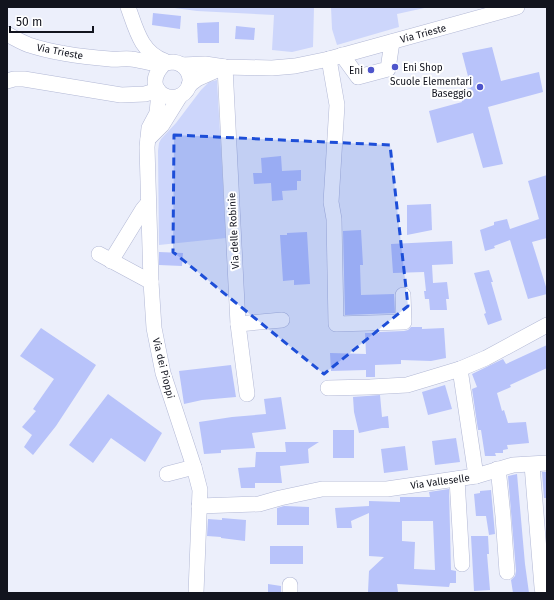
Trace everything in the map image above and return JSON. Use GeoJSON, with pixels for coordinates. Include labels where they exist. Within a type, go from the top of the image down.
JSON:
{"type":"FeatureCollection","features":[{"type":"Feature","properties":{"kind":"street"},"geometry":{"type":"LineString","coordinates":[[128,7],[144,47],[155,57],[172,64],[189,74],[184,91],[162,125],[148,139]]}},
{"type":"Feature","properties":{"kind":"street","name":"Via Trieste"},"geometry":{"type":"LineString","coordinates":[[7,34],[30,45],[82,56],[124,61],[172,64],[205,64],[225,67],[272,68],[295,66],[336,57],[392,42],[489,11],[517,7]]}},
{"type":"Feature","properties":{"kind":"street"},"geometry":{"type":"LineString","coordinates":[[336,57],[358,77],[388,69],[392,42]]}},
{"type":"Feature","properties":{"kind":"street"},"geometry":{"type":"LineString","coordinates":[[336,57],[337,105],[330,202],[334,218],[336,324],[404,322],[404,295]]}},
{"type":"Feature","properties":{"kind":"street","name":"Via Trieste"},"geometry":{"type":"LineString","coordinates":[[124,61],[141,70],[156,87],[166,96],[172,98],[184,91],[197,79],[225,67]]}},
{"type":"Feature","properties":{"kind":"street"},"geometry":{"type":"LineString","coordinates":[[7,81],[24,79],[113,94],[129,95],[140,88],[156,87],[156,72],[172,64]]}},
{"type":"Feature","properties":{"kind":"street","name":"Via delle Robinie"},"geometry":{"type":"LineString","coordinates":[[225,67],[238,324],[247,394]]}},
{"type":"Feature","properties":{"kind":"street","name":"Via dei Pioppi"},"geometry":{"type":"LineString","coordinates":[[156,87],[157,113],[149,128],[147,147],[151,282],[154,328],[163,373],[194,467],[200,490],[196,593]]}},
{"type":"Feature","properties":{"kind":"street"},"geometry":{"type":"LineString","coordinates":[[148,204],[105,257],[151,282]]}},
{"type":"Feature","properties":{"kind":"street"},"geometry":{"type":"LineString","coordinates":[[238,324],[282,320]]}},
{"type":"Feature","properties":{"kind":"street"},"geometry":{"type":"LineString","coordinates":[[328,388],[370,388],[407,385],[460,369],[486,358],[547,325]]}},
{"type":"Feature","properties":{"kind":"street","name":"Via Valleselle"},"geometry":{"type":"LineString","coordinates":[[199,506],[258,504],[322,489],[387,489],[476,476],[460,369]]}},
{"type":"Feature","properties":{"kind":"street"},"geometry":{"type":"LineString","coordinates":[[476,476],[513,465],[540,464],[543,593]]}},
{"type":"Feature","properties":{"kind":"street"},"geometry":{"type":"LineString","coordinates":[[167,474],[194,467]]}},
{"type":"Feature","properties":{"kind":"street"},"geometry":{"type":"LineString","coordinates":[[497,469],[499,477],[507,572]]}},
{"type":"Feature","properties":{"kind":"street"},"geometry":{"type":"LineString","coordinates":[[458,479],[462,564]]}},
{"type":"Feature","properties":{"kind":"highlighted area"},"geometry":{"type":"Polygon","coordinates":[[[174,135],[390,145],[408,306],[324,374],[173,252],[174,135]]]}},
{"type":"Feature","properties":{"kind":"shaded area"},"geometry":{"type":"Polygon","coordinates":[[[167,7],[314,7],[313,47],[292,52],[272,50],[274,15],[197,11],[167,7]]]}},
{"type":"Feature","properties":{"kind":"shaded area"},"geometry":{"type":"Polygon","coordinates":[[[331,7],[429,7],[397,14],[399,27],[337,45],[332,29],[331,7]]]}},
{"type":"Feature","properties":{"kind":"shaded area"},"geometry":{"type":"Polygon","coordinates":[[[217,80],[226,238],[159,245],[159,143],[201,90],[209,82],[217,80]]]}},
{"type":"Feature","properties":{"kind":"building"},"geometry":{"type":"Polygon","coordinates":[[[153,13],[181,16],[180,29],[152,25],[153,13]]]}},
{"type":"Feature","properties":{"kind":"building"},"geometry":{"type":"Polygon","coordinates":[[[219,22],[219,43],[198,43],[197,23],[219,22]]]}},
{"type":"Feature","properties":{"kind":"building"},"geometry":{"type":"Polygon","coordinates":[[[236,26],[255,28],[254,40],[235,39],[236,26]]]}},
{"type":"Feature","properties":{"kind":"building"},"geometry":{"type":"Polygon","coordinates":[[[492,47],[501,81],[539,72],[543,92],[488,107],[503,164],[483,168],[473,133],[437,143],[429,111],[462,102],[459,91],[471,88],[462,53],[492,47]]]}},
{"type":"Feature","properties":{"kind":"building"},"geometry":{"type":"Polygon","coordinates":[[[281,156],[282,171],[301,170],[301,181],[297,181],[297,190],[282,191],[283,200],[272,201],[271,183],[254,184],[253,173],[262,173],[261,158],[281,156]]]}},
{"type":"Feature","properties":{"kind":"building"},"geometry":{"type":"Polygon","coordinates":[[[547,175],[547,238],[532,242],[547,294],[528,299],[510,240],[494,246],[495,248],[485,251],[480,230],[494,225],[494,222],[507,219],[510,229],[539,219],[528,181],[547,175]]]}},
{"type":"Feature","properties":{"kind":"building"},"geometry":{"type":"Polygon","coordinates":[[[431,204],[432,230],[407,235],[407,205],[431,204]]]}},
{"type":"Feature","properties":{"kind":"building"},"geometry":{"type":"Polygon","coordinates":[[[361,230],[363,265],[360,265],[361,295],[394,294],[395,313],[345,315],[343,231],[361,230]]]}},
{"type":"Feature","properties":{"kind":"building"},"geometry":{"type":"Polygon","coordinates":[[[307,232],[310,284],[294,285],[294,280],[283,281],[280,235],[287,235],[287,233],[307,232]]]}},
{"type":"Feature","properties":{"kind":"building"},"geometry":{"type":"Polygon","coordinates":[[[452,241],[453,264],[432,265],[433,283],[447,282],[449,299],[446,299],[447,310],[430,310],[429,299],[425,299],[424,291],[426,291],[424,272],[393,273],[391,244],[452,241]]]}},
{"type":"Feature","properties":{"kind":"building"},"geometry":{"type":"Polygon","coordinates":[[[159,252],[183,253],[182,266],[159,265],[159,252]]]}},
{"type":"Feature","properties":{"kind":"building"},"geometry":{"type":"Polygon","coordinates":[[[489,270],[502,320],[488,325],[474,273],[489,270]]]}},
{"type":"Feature","properties":{"kind":"building"},"geometry":{"type":"Polygon","coordinates":[[[411,327],[422,327],[422,329],[444,328],[446,358],[431,361],[401,360],[401,364],[375,365],[375,377],[366,377],[366,370],[331,371],[330,353],[366,354],[365,333],[404,331],[411,327]]]}},
{"type":"Feature","properties":{"kind":"building"},"geometry":{"type":"Polygon","coordinates":[[[41,328],[96,365],[56,426],[33,455],[24,447],[32,435],[22,427],[36,411],[33,409],[54,379],[20,356],[41,328]]]}},
{"type":"Feature","properties":{"kind":"building"},"geometry":{"type":"Polygon","coordinates":[[[547,345],[547,368],[510,385],[511,387],[497,393],[502,411],[504,410],[508,423],[526,422],[529,443],[507,445],[508,449],[503,450],[503,453],[495,453],[496,456],[485,456],[481,430],[478,430],[472,389],[477,387],[472,374],[503,359],[506,364],[547,345]]]}},
{"type":"Feature","properties":{"kind":"building"},"geometry":{"type":"Polygon","coordinates":[[[231,365],[236,397],[202,400],[184,404],[179,371],[231,365]]]}},
{"type":"Feature","properties":{"kind":"building"},"geometry":{"type":"Polygon","coordinates":[[[445,385],[452,409],[428,415],[422,392],[445,385]]]}},
{"type":"Feature","properties":{"kind":"building"},"geometry":{"type":"Polygon","coordinates":[[[108,394],[162,433],[145,462],[111,438],[93,463],[69,445],[108,394]]]}},
{"type":"Feature","properties":{"kind":"building"},"geometry":{"type":"Polygon","coordinates":[[[380,395],[382,417],[388,416],[389,428],[359,433],[354,412],[353,397],[380,395]]]}},
{"type":"Feature","properties":{"kind":"building"},"geometry":{"type":"Polygon","coordinates":[[[281,397],[286,429],[252,433],[255,448],[221,450],[221,453],[204,454],[199,422],[266,414],[264,399],[281,397]]]}},
{"type":"Feature","properties":{"kind":"building"},"geometry":{"type":"Polygon","coordinates":[[[333,430],[354,430],[354,458],[333,458],[333,430]]]}},
{"type":"Feature","properties":{"kind":"building"},"geometry":{"type":"Polygon","coordinates":[[[456,438],[460,462],[435,465],[432,441],[456,438]]]}},
{"type":"Feature","properties":{"kind":"building"},"geometry":{"type":"Polygon","coordinates":[[[285,442],[319,442],[308,449],[309,463],[280,466],[282,483],[255,483],[255,488],[241,488],[238,468],[255,467],[256,452],[286,452],[285,442]]]}},
{"type":"Feature","properties":{"kind":"building"},"geometry":{"type":"Polygon","coordinates":[[[405,446],[408,470],[384,473],[381,449],[405,446]]]}},
{"type":"Feature","properties":{"kind":"building"},"geometry":{"type":"Polygon","coordinates":[[[542,472],[547,472],[547,498],[544,498],[542,472]]]}},
{"type":"Feature","properties":{"kind":"building"},"geometry":{"type":"Polygon","coordinates":[[[517,474],[529,593],[513,593],[511,580],[515,576],[516,571],[508,476],[517,474]]]}},
{"type":"Feature","properties":{"kind":"building"},"geometry":{"type":"Polygon","coordinates":[[[449,489],[451,570],[456,571],[456,583],[450,583],[449,587],[397,584],[398,592],[368,592],[369,571],[384,557],[369,556],[369,513],[351,521],[352,528],[337,528],[335,508],[369,506],[369,501],[400,502],[400,497],[430,497],[429,492],[449,489]],[[402,521],[402,541],[415,542],[414,569],[435,570],[433,521],[402,521]]]}},
{"type":"Feature","properties":{"kind":"building"},"geometry":{"type":"Polygon","coordinates":[[[491,490],[495,534],[489,535],[486,516],[476,516],[474,494],[480,493],[480,491],[491,490]]]}},
{"type":"Feature","properties":{"kind":"building"},"geometry":{"type":"Polygon","coordinates":[[[284,506],[309,507],[309,525],[277,525],[277,508],[284,506]]]}},
{"type":"Feature","properties":{"kind":"building"},"geometry":{"type":"Polygon","coordinates":[[[222,518],[246,520],[245,541],[207,536],[208,519],[222,520],[222,518]]]}},
{"type":"Feature","properties":{"kind":"building"},"geometry":{"type":"Polygon","coordinates":[[[471,536],[488,536],[489,554],[487,554],[490,590],[474,591],[471,536]]]}},
{"type":"Feature","properties":{"kind":"building"},"geometry":{"type":"Polygon","coordinates":[[[270,546],[303,546],[303,564],[270,564],[270,546]]]}},
{"type":"Feature","properties":{"kind":"building"},"geometry":{"type":"Polygon","coordinates":[[[268,584],[281,586],[281,593],[268,593],[268,584]]]}},
{"type":"Feature","properties":{"kind":"place","name":"Eni Shop"},"geometry":{"type":"Point","coordinates":[395,67]}},
{"type":"Feature","properties":{"kind":"place","name":"Eni"},"geometry":{"type":"Point","coordinates":[371,70]}},
{"type":"Feature","properties":{"kind":"place","name":"Scuole Elementari Baseggio"},"geometry":{"type":"Point","coordinates":[480,87]}}]}
